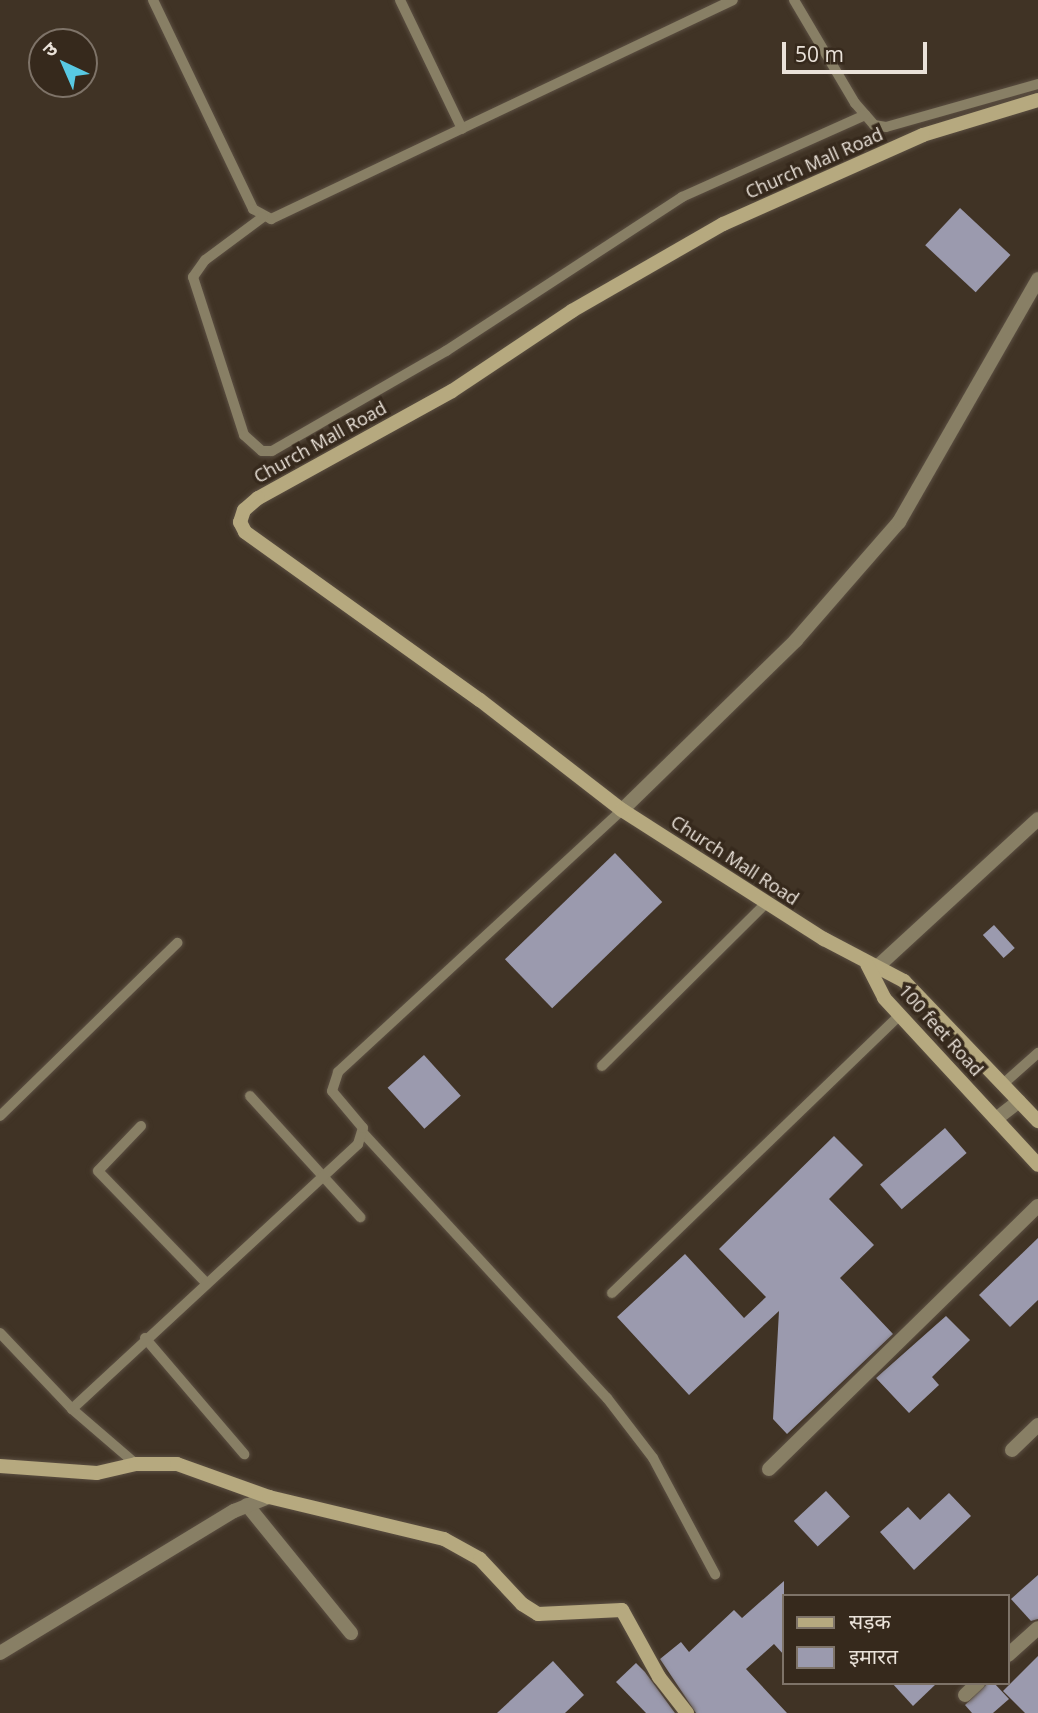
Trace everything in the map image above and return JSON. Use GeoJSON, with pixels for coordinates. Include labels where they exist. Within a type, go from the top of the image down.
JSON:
{"type":"FeatureCollection","features":[{"type":"Feature","properties":{"kind":"street","name":"Church Mall Road"},"geometry":{"type":"LineString","coordinates":[[872,966],[766,903],[622,810],[480,700],[245,532],[240,522],[244,510],[452,391],[572,311],[723,225],[923,135],[1038,100]]}},
{"type":"Feature","properties":{"kind":"street"},"geometry":{"type":"LineString","coordinates":[[622,810],[796,640],[893,529],[1038,279]]}},
{"type":"Feature","properties":{"kind":"street"},"geometry":{"type":"LineString","coordinates":[[872,966],[1038,819]]}},
{"type":"Feature","properties":{"kind":"street","name":"100 feet Road"},"geometry":{"type":"LineString","coordinates":[[872,966],[884,998],[1038,1165]]}},
{"type":"Feature","properties":{"kind":"street","name":"100 feet Road"},"geometry":{"type":"LineString","coordinates":[[872,966],[904,981],[1038,1121]]}},
{"type":"Feature","properties":{"kind":"street"},"geometry":{"type":"LineString","coordinates":[[996,1119],[1018,1101]]}},
{"type":"Feature","properties":{"kind":"street"},"geometry":{"type":"LineString","coordinates":[[769,1469],[1038,1206]]}},
{"type":"Feature","properties":{"kind":"street"},"geometry":{"type":"LineString","coordinates":[[1012,1450],[1038,1425]]}},
{"type":"Feature","properties":{"kind":"street"},"geometry":{"type":"LineString","coordinates":[[0,1466],[97,1473],[136,1464],[193,1467],[270,1497],[404,1526],[455,1543],[480,1559],[516,1599],[538,1614],[619,1608],[659,1677],[687,1713]]}},
{"type":"Feature","properties":{"kind":"street"},"geometry":{"type":"LineString","coordinates":[[0,1653],[247,1505],[270,1497]]}},
{"type":"Feature","properties":{"kind":"street"},"geometry":{"type":"LineString","coordinates":[[247,1505],[351,1633]]}},
{"type":"Feature","properties":{"kind":"street"},"geometry":{"type":"LineString","coordinates":[[1010,1653],[1038,1628]]}},
{"type":"Feature","properties":{"kind":"street"},"geometry":{"type":"LineString","coordinates":[[965,1695],[976,1685]]}},
{"type":"Feature","properties":{"kind":"lane"},"geometry":{"type":"LineString","coordinates":[[153,0],[253,209],[263,217]]}},
{"type":"Feature","properties":{"kind":"lane"},"geometry":{"type":"LineString","coordinates":[[400,0],[462,129]]}},
{"type":"Feature","properties":{"kind":"lane"},"geometry":{"type":"LineString","coordinates":[[733,0],[279,216],[263,217],[205,260],[193,277],[244,435],[262,451],[272,451],[446,351],[682,197],[865,115]]}},
{"type":"Feature","properties":{"kind":"lane"},"geometry":{"type":"LineString","coordinates":[[794,0],[865,115],[874,125],[886,127],[1038,85]]}},
{"type":"Feature","properties":{"kind":"lane"},"geometry":{"type":"LineString","coordinates":[[622,810],[338,1072],[334,1096],[365,1134],[607,1398],[659,1468],[715,1574]]}},
{"type":"Feature","properties":{"kind":"lane"},"geometry":{"type":"LineString","coordinates":[[602,1066],[766,903]]}},
{"type":"Feature","properties":{"kind":"lane"},"geometry":{"type":"LineString","coordinates":[[0,1116],[177,943]]}},
{"type":"Feature","properties":{"kind":"lane"},"geometry":{"type":"LineString","coordinates":[[612,1293],[900,1015]]}},
{"type":"Feature","properties":{"kind":"lane"},"geometry":{"type":"LineString","coordinates":[[1003,1084],[1038,1053]]}},
{"type":"Feature","properties":{"kind":"lane"},"geometry":{"type":"LineString","coordinates":[[250,1096],[360,1217]]}},
{"type":"Feature","properties":{"kind":"lane"},"geometry":{"type":"LineString","coordinates":[[141,1126],[98,1171],[206,1283]]}},
{"type":"Feature","properties":{"kind":"lane"},"geometry":{"type":"LineString","coordinates":[[72,1409],[365,1134]]}},
{"type":"Feature","properties":{"kind":"lane"},"geometry":{"type":"LineString","coordinates":[[0,1333],[72,1409],[136,1464]]}},
{"type":"Feature","properties":{"kind":"lane"},"geometry":{"type":"LineString","coordinates":[[145,1338],[244,1454]]}},
{"type":"Feature","properties":{"kind":"building"},"geometry":{"type":"Polygon","coordinates":[[[960,208],[1010,255],[976,292],[925,245],[960,208]]]}},
{"type":"Feature","properties":{"kind":"building"},"geometry":{"type":"Polygon","coordinates":[[[615,853],[662,902],[552,1008],[505,959],[615,853]]]}},
{"type":"Feature","properties":{"kind":"building"},"geometry":{"type":"Polygon","coordinates":[[[994,925],[1015,948],[1004,958],[983,935],[994,925]]]}},
{"type":"Feature","properties":{"kind":"building"},"geometry":{"type":"Polygon","coordinates":[[[424,1055],[461,1096],[424,1129],[388,1088],[424,1055]]]}},
{"type":"Feature","properties":{"kind":"building"},"geometry":{"type":"Polygon","coordinates":[[[945,1128],[967,1153],[902,1209],[880,1184],[945,1128]]]}},
{"type":"Feature","properties":{"kind":"building"},"geometry":{"type":"Polygon","coordinates":[[[834,1136],[863,1165],[829,1199],[874,1245],[840,1278],[893,1334],[787,1434],[773,1419],[779,1311],[689,1395],[617,1317],[685,1254],[744,1318],[766,1297],[719,1249],[834,1136]]]}},
{"type":"Feature","properties":{"kind":"building"},"geometry":{"type":"Polygon","coordinates":[[[1038,1238],[1038,1300],[1010,1327],[979,1295],[1038,1238]]]}},
{"type":"Feature","properties":{"kind":"building"},"geometry":{"type":"Polygon","coordinates":[[[946,1316],[970,1340],[932,1377],[939,1385],[909,1413],[876,1378],[946,1316]]]}},
{"type":"Feature","properties":{"kind":"building"},"geometry":{"type":"Polygon","coordinates":[[[826,1491],[850,1517],[818,1547],[794,1521],[826,1491]]]}},
{"type":"Feature","properties":{"kind":"building"},"geometry":{"type":"Polygon","coordinates":[[[949,1493],[971,1516],[914,1570],[880,1532],[908,1507],[920,1520],[949,1493]]]}},
{"type":"Feature","properties":{"kind":"building"},"geometry":{"type":"Polygon","coordinates":[[[1038,1575],[1038,1619],[1031,1621],[1011,1599],[1038,1575]]]}},
{"type":"Feature","properties":{"kind":"building"},"geometry":{"type":"Polygon","coordinates":[[[784,1581],[782,1653],[774,1644],[746,1669],[787,1713],[696,1713],[660,1659],[681,1642],[689,1652],[734,1610],[742,1618],[784,1581]]]}},
{"type":"Feature","properties":{"kind":"building"},"geometry":{"type":"Polygon","coordinates":[[[1038,1656],[1038,1713],[1025,1713],[1003,1691],[1038,1656]]]}},
{"type":"Feature","properties":{"kind":"building"},"geometry":{"type":"Polygon","coordinates":[[[553,1661],[584,1695],[565,1713],[497,1713],[553,1661]]]}},
{"type":"Feature","properties":{"kind":"building"},"geometry":{"type":"Polygon","coordinates":[[[636,1663],[675,1713],[646,1713],[616,1682],[636,1663]]]}},
{"type":"Feature","properties":{"kind":"building"},"geometry":{"type":"Polygon","coordinates":[[[894,1685],[935,1685],[913,1706],[894,1685]]]}},
{"type":"Feature","properties":{"kind":"building"},"geometry":{"type":"Polygon","coordinates":[[[986,1685],[996,1685],[1009,1699],[993,1713],[972,1713],[965,1705],[986,1685]]]}}]}
